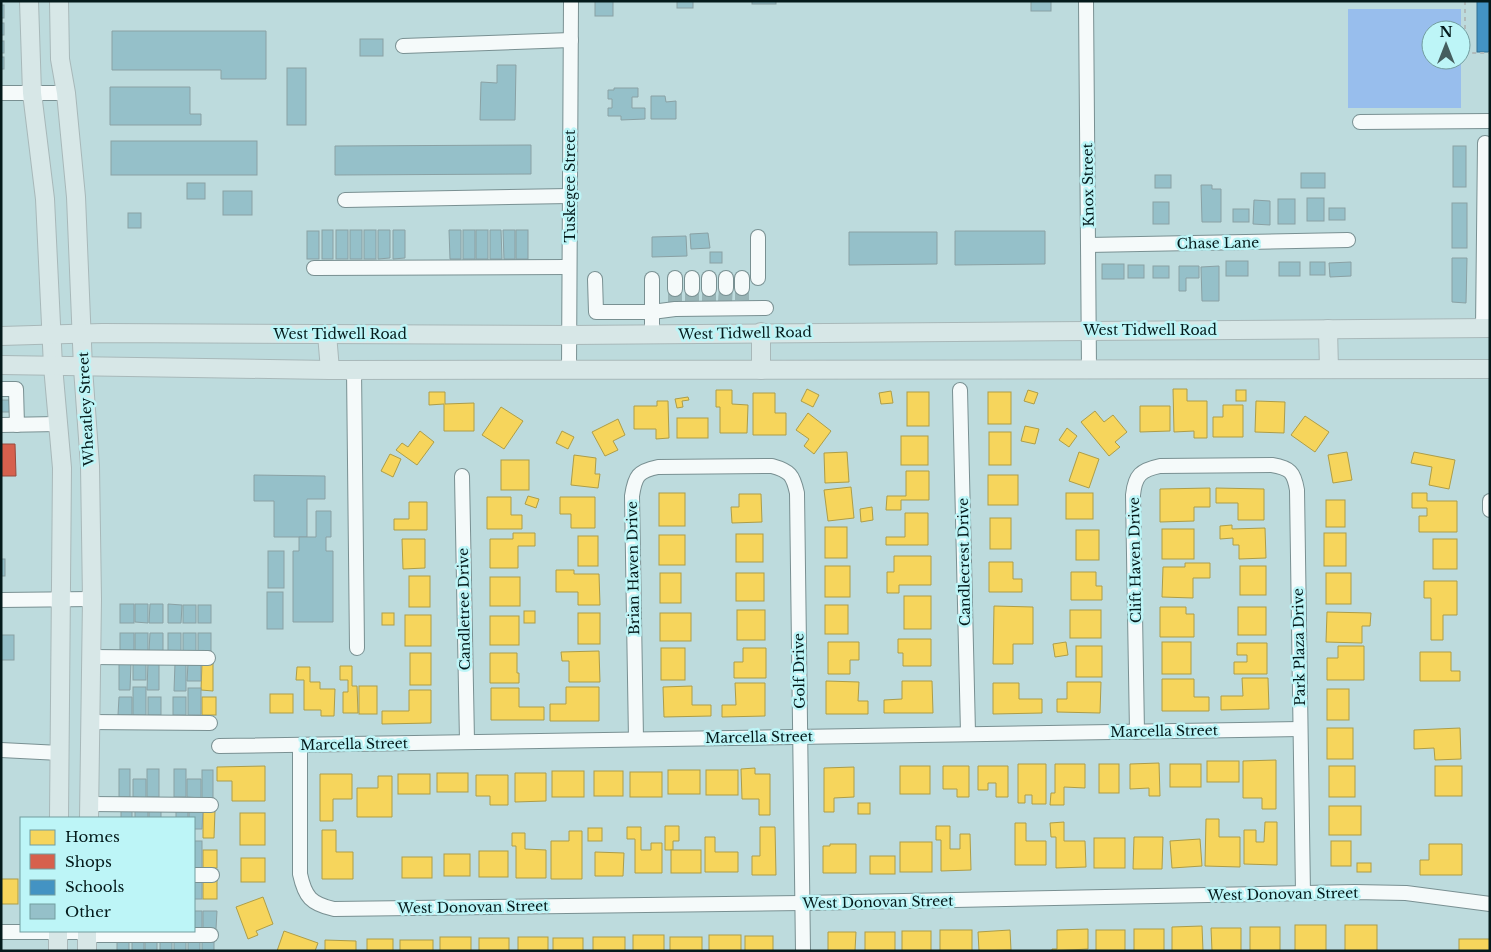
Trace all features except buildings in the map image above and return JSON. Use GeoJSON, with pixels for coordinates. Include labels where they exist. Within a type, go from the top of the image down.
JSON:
{"type":"FeatureCollection","features":[{"type":"Feature","properties":{"kind":"main road","name":"Wheatley Street"},"geometry":{"type":"LineString","coordinates":[[29,1],[32,93],[45,199],[53,366],[62,468],[59,817]]}},
{"type":"Feature","properties":{"kind":"main road","name":"Wheatley Street"},"geometry":{"type":"LineString","coordinates":[[58,1],[60,59],[66,93],[76,197],[83,368],[90,466],[92,599],[89,811]]}},
{"type":"Feature","properties":{"kind":"main road","name":"West Tidwell Road"},"geometry":{"type":"LineString","coordinates":[[3,334],[52,336],[102,333],[570,335],[761,332],[1486,328]]}},
{"type":"Feature","properties":{"kind":"main road"},"geometry":{"type":"LineString","coordinates":[[1328,329],[1330,368]]}},
{"type":"Feature","properties":{"kind":"main road"},"geometry":{"type":"LineString","coordinates":[[761,332],[762,370]]}},
{"type":"Feature","properties":{"kind":"main road"},"geometry":{"type":"LineString","coordinates":[[327,334],[330,370]]}},
{"type":"Feature","properties":{"kind":"main road"},"geometry":{"type":"LineString","coordinates":[[1,365],[83,368],[330,370],[1490,369]]}},
{"type":"Feature","properties":{"kind":"main road"},"geometry":{"type":"LineString","coordinates":[[58,932],[58,951]]}},
{"type":"Feature","properties":{"kind":"street","name":"Tuskegee Street"},"geometry":{"type":"LineString","coordinates":[[570,370],[571,1]]}},
{"type":"Feature","properties":{"kind":"street","name":"Knox Street"},"geometry":{"type":"LineString","coordinates":[[1086,1],[1089,368]]}},
{"type":"Feature","properties":{"kind":"street"},"geometry":{"type":"LineString","coordinates":[[403,46],[571,40]]}},
{"type":"Feature","properties":{"kind":"street"},"geometry":{"type":"LineString","coordinates":[[1,93],[66,93]]}},
{"type":"Feature","properties":{"kind":"street"},"geometry":{"type":"LineString","coordinates":[[1360,122],[1490,121]]}},
{"type":"Feature","properties":{"kind":"street"},"geometry":{"type":"LineString","coordinates":[[1485,143],[1486,328]]}},
{"type":"Feature","properties":{"kind":"street"},"geometry":{"type":"LineString","coordinates":[[345,200],[570,196]]}},
{"type":"Feature","properties":{"kind":"street"},"geometry":{"type":"LineString","coordinates":[[758,237],[758,278]]}},
{"type":"Feature","properties":{"kind":"street","name":"Chase Lane"},"geometry":{"type":"LineString","coordinates":[[1088,245],[1348,240]]}},
{"type":"Feature","properties":{"kind":"street"},"geometry":{"type":"LineString","coordinates":[[314,268],[570,267]]}},
{"type":"Feature","properties":{"kind":"street"},"geometry":{"type":"LineString","coordinates":[[595,279],[596,312],[652,312],[675,294],[742,294],[766,308]]}},
{"type":"Feature","properties":{"kind":"street"},"geometry":{"type":"LineString","coordinates":[[652,279],[652,334]]}},
{"type":"Feature","properties":{"kind":"street"},"geometry":{"type":"LineString","coordinates":[[354,369],[357,648]]}},
{"type":"Feature","properties":{"kind":"street"},"geometry":{"type":"LineString","coordinates":[[1,389],[16,389],[17,425]]}},
{"type":"Feature","properties":{"kind":"street","name":"Candlecrest Drive"},"geometry":{"type":"LineString","coordinates":[[960,390],[968,734]]}},
{"type":"Feature","properties":{"kind":"street"},"geometry":{"type":"LineString","coordinates":[[1,425],[58,424]]}},
{"type":"Feature","properties":{"kind":"street","name":"Park Plaza Drive"},"geometry":{"type":"LineString","coordinates":[[1222,465],[1272,465],[1285,467],[1292,473],[1297,490],[1304,893]]}},
{"type":"Feature","properties":{"kind":"street","name":"Clift Haven Drive"},"geometry":{"type":"LineString","coordinates":[[1137,732],[1134,484],[1138,476],[1147,468],[1222,465]]}},
{"type":"Feature","properties":{"kind":"street","name":"Golf Drive"},"geometry":{"type":"LineString","coordinates":[[712,466],[772,466],[785,470],[793,478],[797,493],[803,951]]}},
{"type":"Feature","properties":{"kind":"street","name":"Brian Haven Drive"},"geometry":{"type":"LineString","coordinates":[[636,739],[632,496],[634,484],[638,475],[646,469],[712,466]]}},
{"type":"Feature","properties":{"kind":"street","name":"Candletree Drive"},"geometry":{"type":"LineString","coordinates":[[462,476],[467,741]]}},
{"type":"Feature","properties":{"kind":"street"},"geometry":{"type":"LineString","coordinates":[[1490,501],[1490,510]]}},
{"type":"Feature","properties":{"kind":"street"},"geometry":{"type":"LineString","coordinates":[[1,600],[92,599]]}},
{"type":"Feature","properties":{"kind":"street"},"geometry":{"type":"LineString","coordinates":[[91,657],[208,658]]}},
{"type":"Feature","properties":{"kind":"street"},"geometry":{"type":"LineString","coordinates":[[90,722],[210,723]]}},
{"type":"Feature","properties":{"kind":"street","name":"Marcella Street"},"geometry":{"type":"LineString","coordinates":[[219,746],[1300,729]]}},
{"type":"Feature","properties":{"kind":"street","name":"West Donovan Street"},"geometry":{"type":"LineString","coordinates":[[300,745],[300,874],[303,887],[310,899],[320,906],[334,909],[802,903],[1354,892],[1406,893],[1490,904]]}},
{"type":"Feature","properties":{"kind":"street"},"geometry":{"type":"LineString","coordinates":[[1,750],[60,753]]}},
{"type":"Feature","properties":{"kind":"street"},"geometry":{"type":"LineString","coordinates":[[89,811],[211,805]]}},
{"type":"Feature","properties":{"kind":"street"},"geometry":{"type":"LineString","coordinates":[[195,875],[212,875]]}},
{"type":"Feature","properties":{"kind":"street"},"geometry":{"type":"LineString","coordinates":[[1,932],[20,932]]}},
{"type":"Feature","properties":{"kind":"street"},"geometry":{"type":"LineString","coordinates":[[63,932],[87,937],[211,935]]}},
{"type":"Feature","properties":{"kind":"path"},"geometry":{"type":"LineString","coordinates":[[1465,1],[1465,47],[1470,53],[1490,53]]}},
{"type":"Feature","properties":{"kind":"water"},"geometry":{"type":"Polygon","coordinates":[[[1348,9],[1461,9],[1461,20],[1421,20],[1421,70],[1461,70],[1461,108],[1348,108],[1348,9]]]}},
{"type":"Feature","properties":{"kind":"tunnel"},"geometry":{"type":"LineString","coordinates":[[725,302],[726,288]]}},
{"type":"Feature","properties":{"kind":"tunnel"},"geometry":{"type":"LineString","coordinates":[[742,288],[742,300]]}},
{"type":"Feature","properties":{"kind":"tunnel"},"geometry":{"type":"LineString","coordinates":[[675,289],[675,302]]}},
{"type":"Feature","properties":{"kind":"tunnel"},"geometry":{"type":"LineString","coordinates":[[692,289],[692,302]]}},
{"type":"Feature","properties":{"kind":"tunnel"},"geometry":{"type":"LineString","coordinates":[[709,289],[709,302]]}}]}
